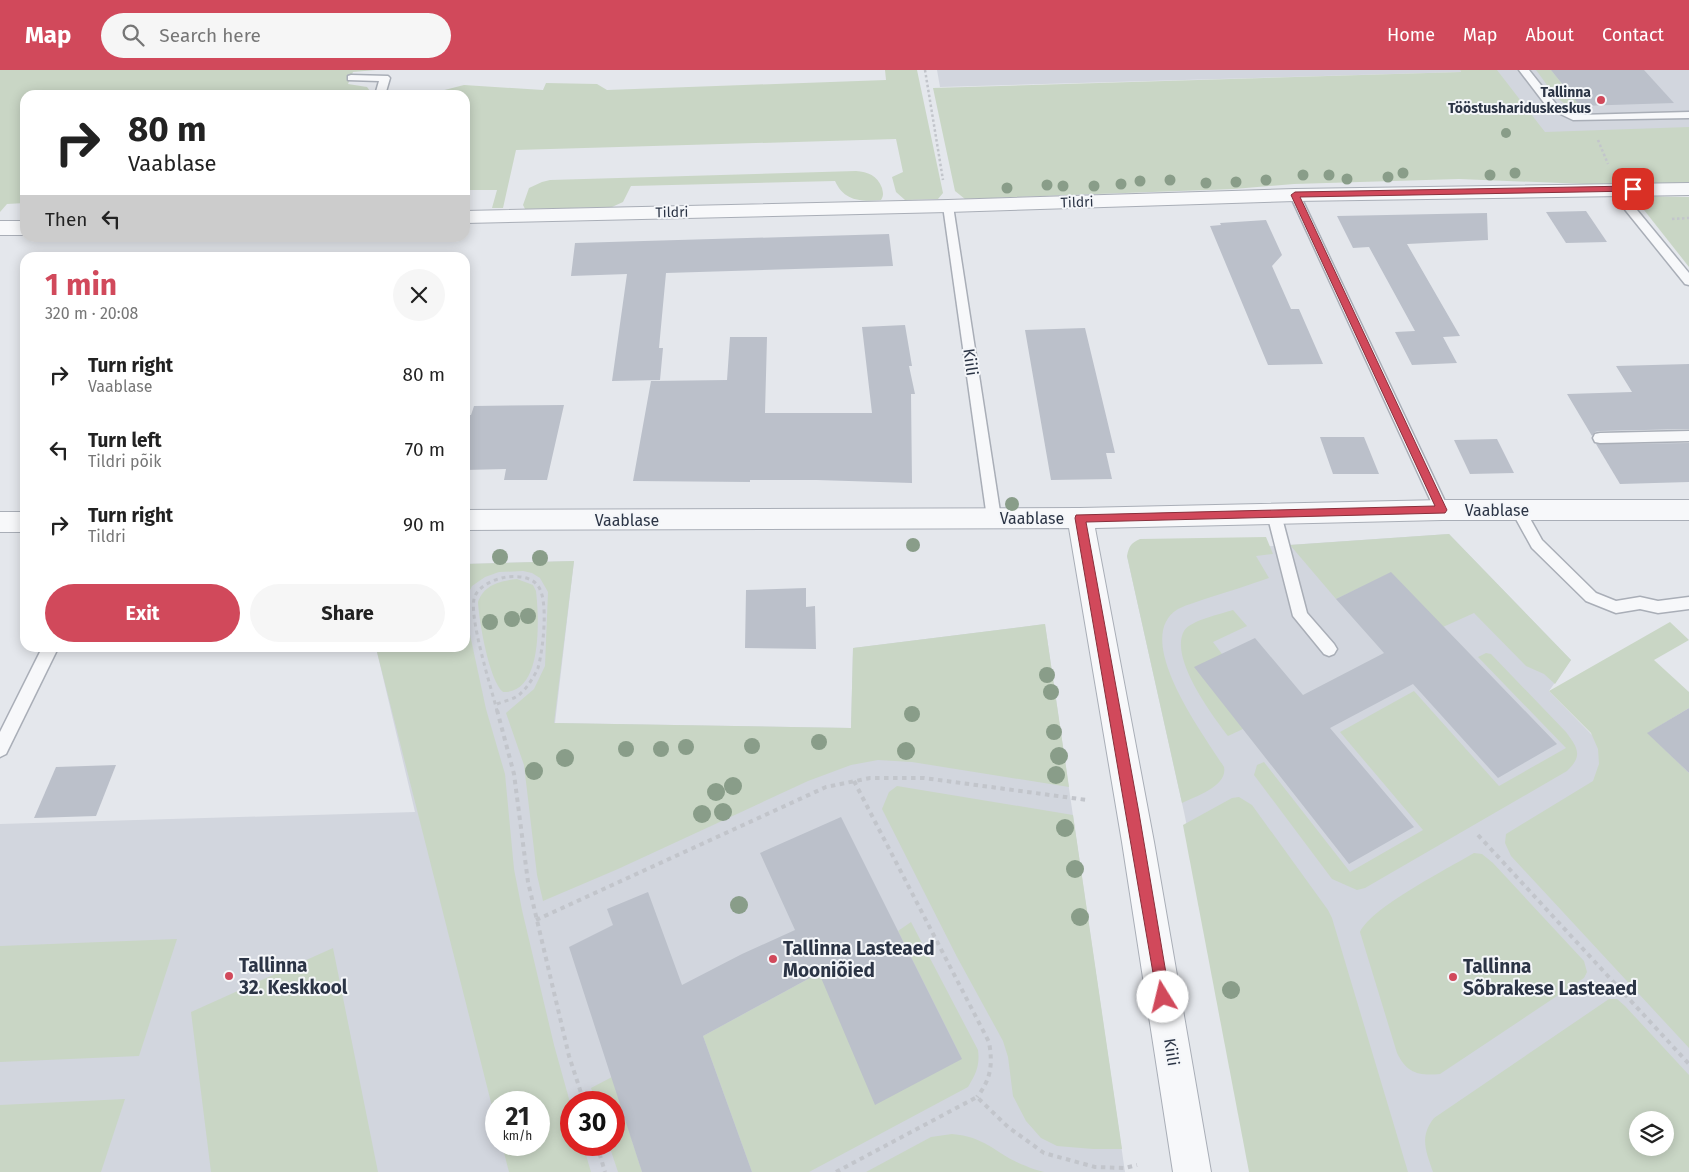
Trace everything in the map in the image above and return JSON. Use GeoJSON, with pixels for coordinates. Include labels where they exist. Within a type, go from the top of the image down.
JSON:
{"type":"FeatureCollection","features":[{"type":"Feature","properties":{"kind":"street","name":"Tildri"},"geometry":{"type":"LineString","coordinates":[[470,217],[948,206],[1295,195],[1689,189]]}},
{"type":"Feature","properties":{"kind":"street"},"geometry":{"type":"LineString","coordinates":[[0,228],[20,228]]}},
{"type":"Feature","properties":{"kind":"street","name":"Vaablase"},"geometry":{"type":"LineString","coordinates":[[470,520],[1080,518],[1442,510],[1689,510]]}},
{"type":"Feature","properties":{"kind":"street","name":"Kiili"},"geometry":{"type":"LineString","coordinates":[[1080,518],[1135,825],[1192,1172]]}},
{"type":"Feature","properties":{"kind":"street"},"geometry":{"type":"LineString","coordinates":[[0,522],[20,522]]}},
{"type":"Feature","properties":{"kind":"lane"},"geometry":{"type":"LineString","coordinates":[[1524,70],[1552,106],[1577,118],[1689,115]]}},
{"type":"Feature","properties":{"kind":"lane"},"geometry":{"type":"LineString","coordinates":[[351,78],[385,78],[381,90]]}},
{"type":"Feature","properties":{"kind":"lane"},"geometry":{"type":"LineString","coordinates":[[1614,189],[1689,281]]}},
{"type":"Feature","properties":{"kind":"lane"},"geometry":{"type":"LineString","coordinates":[[1295,195],[1442,510]]}},
{"type":"Feature","properties":{"kind":"lane","name":"Kiili"},"geometry":{"type":"LineString","coordinates":[[948,206],[994,518]]}},
{"type":"Feature","properties":{"kind":"lane"},"geometry":{"type":"LineString","coordinates":[[1600,438],[1689,436]]}},
{"type":"Feature","properties":{"kind":"lane"},"geometry":{"type":"LineString","coordinates":[[1518,510],[1536,544],[1591,597],[1616,606],[1640,603],[1658,607],[1689,603]]}},
{"type":"Feature","properties":{"kind":"lane"},"geometry":{"type":"LineString","coordinates":[[1274,514],[1300,616],[1330,649]]}},
{"type":"Feature","properties":{"kind":"lane"},"geometry":{"type":"LineString","coordinates":[[0,749],[48,652]]}},
{"type":"Feature","properties":{"kind":"path"},"geometry":{"type":"LineString","coordinates":[[925,70],[948,206]]}},
{"type":"Feature","properties":{"kind":"path"},"geometry":{"type":"LineString","coordinates":[[497,704],[521,694],[537,670],[542,647],[543,595],[537,584],[527,578],[514,576],[500,578],[481,587],[474,597],[475,627],[497,704],[514,774],[528,882],[536,920],[581,1091]]}},
{"type":"Feature","properties":{"kind":"path"},"geometry":{"type":"LineString","coordinates":[[536,920],[826,787],[854,780],[870,778],[924,778],[1088,800]]}},
{"type":"Feature","properties":{"kind":"path"},"geometry":{"type":"LineString","coordinates":[[836,1172],[977,1097],[989,1082],[993,1064],[989,1042],[884,843],[854,780]]}},
{"type":"Feature","properties":{"kind":"path"},"geometry":{"type":"LineString","coordinates":[[1478,836],[1689,1064]]}},
{"type":"Feature","properties":{"kind":"path"},"geometry":{"type":"LineString","coordinates":[[977,1097],[1008,1126],[1044,1153],[1095,1167],[1125,1168],[1137,1165]]}},
{"type":"Feature","properties":{"kind":"path"},"geometry":{"type":"LineString","coordinates":[[600,1156],[605,1172]]}},
{"type":"Feature","properties":{"kind":"shaded area","name":"Tallinna Tööstushariduskeskus"},"geometry":{"type":"Polygon","coordinates":[[[937,70],[1460,70],[1461,72],[940,87],[937,70]]]}},
{"type":"Feature","properties":{"kind":"shaded area","name":"Tallinna Tööstushariduskeskus"},"geometry":{"type":"Polygon","coordinates":[[[1491,70],[1689,70],[1689,130],[1541,135],[1491,70]]]}},
{"type":"Feature","properties":{"kind":"shaded area","name":"Tallinna Sõbrakese Lasteaed"},"geometry":{"type":"Polygon","coordinates":[[[1449,534],[1571,660],[1549,691],[1689,834],[1689,1172],[1258,1172],[1184,812],[1127,556],[1449,534]]]}},
{"type":"Feature","properties":{"kind":"shaded area","name":"Tallinna Lasteaed Mooniõied"},"geometry":{"type":"Polygon","coordinates":[[[574,561],[555,723],[851,728],[853,648],[1045,624],[1125,1172],[0,1172],[0,824],[415,812],[377,652],[470,652],[470,564],[574,561]]]}},
{"type":"Feature","properties":{"kind":"green space"},"geometry":{"type":"Polygon","coordinates":[[[0,70],[376,70],[353,72],[348,84],[367,87],[369,90],[20,90],[20,203],[7,204],[0,212],[0,70]]]}},
{"type":"Feature","properties":{"kind":"green space"},"geometry":{"type":"Polygon","coordinates":[[[885,70],[917,70],[943,193],[938,199],[905,200],[896,192],[892,177],[903,172],[896,139],[516,150],[503,208],[492,208],[497,190],[470,190],[470,90],[444,90],[464,85],[543,90],[546,83],[597,84],[607,90],[886,80],[885,70]]]}},
{"type":"Feature","properties":{"kind":"green space"},"geometry":{"type":"Polygon","coordinates":[[[1460,70],[1497,70],[1545,132],[1689,127],[1689,185],[1611,185],[1459,179],[1294,184],[1234,189],[965,199],[955,191],[933,88],[1461,72],[1460,70]]]}},
{"type":"Feature","properties":{"kind":"green space"},"geometry":{"type":"Polygon","coordinates":[[[1536,70],[1551,70],[1580,106],[1573,107],[1560,100],[1536,70]]]}},
{"type":"Feature","properties":{"kind":"green space"},"geometry":{"type":"Polygon","coordinates":[[[856,171],[868,173],[878,180],[883,191],[881,200],[867,201],[854,199],[843,193],[835,181],[631,186],[623,202],[612,207],[525,209],[523,205],[529,188],[550,180],[856,171]]]}},
{"type":"Feature","properties":{"kind":"green space"},"geometry":{"type":"Polygon","coordinates":[[[1633,196],[1689,197],[1689,267],[1633,196]]]}},
{"type":"Feature","properties":{"kind":"green space"},"geometry":{"type":"Polygon","coordinates":[[[1449,534],[1571,660],[1555,684],[1544,674],[1526,666],[1474,613],[1443,627],[1391,573],[1336,599],[1290,545],[1449,534]]]}},
{"type":"Feature","properties":{"kind":"green space"},"geometry":{"type":"Polygon","coordinates":[[[1266,537],[1273,554],[1256,556],[1269,578],[1182,607],[1165,623],[1162,642],[1166,664],[1188,711],[1224,767],[1224,774],[1216,785],[1182,803],[1127,556],[1131,545],[1140,539],[1266,537]]]}},
{"type":"Feature","properties":{"kind":"green space"},"geometry":{"type":"Polygon","coordinates":[[[574,561],[554,723],[851,728],[853,648],[1045,624],[1069,787],[912,762],[878,760],[851,765],[808,781],[618,869],[543,901],[537,875],[524,765],[506,713],[534,689],[545,666],[548,592],[540,578],[532,573],[523,571],[499,572],[485,577],[472,586],[470,590],[470,564],[574,561]]]}},
{"type":"Feature","properties":{"kind":"green space"},"geometry":{"type":"Polygon","coordinates":[[[517,579],[533,585],[536,591],[538,618],[536,652],[532,668],[525,681],[516,689],[503,692],[493,676],[489,664],[480,623],[478,602],[484,591],[494,584],[517,579]]]}},
{"type":"Feature","properties":{"kind":"green space"},"geometry":{"type":"Polygon","coordinates":[[[1233,610],[1247,626],[1213,642],[1222,654],[1243,729],[1228,736],[1204,701],[1187,671],[1182,656],[1181,642],[1184,631],[1188,627],[1207,618],[1233,610]]]}},
{"type":"Feature","properties":{"kind":"green space"},"geometry":{"type":"Polygon","coordinates":[[[1670,622],[1689,640],[1654,660],[1689,692],[1689,708],[1648,733],[1689,773],[1689,1048],[1511,856],[1505,843],[1506,834],[1593,781],[1599,764],[1598,749],[1591,733],[1549,691],[1670,622]]]}},
{"type":"Feature","properties":{"kind":"green space"},"geometry":{"type":"Polygon","coordinates":[[[470,635],[486,709],[505,774],[514,869],[522,910],[567,1091],[560,1091],[560,1156],[586,1156],[591,1172],[509,1172],[505,1156],[550,1156],[550,1091],[488,1091],[377,652],[470,652],[470,635]]]}},
{"type":"Feature","properties":{"kind":"green space"},"geometry":{"type":"Polygon","coordinates":[[[1486,653],[1491,654],[1566,732],[1576,747],[1577,752],[1572,766],[1567,771],[1365,888],[1357,890],[1332,879],[1254,775],[1257,765],[1264,762],[1350,872],[1423,830],[1340,732],[1414,691],[1499,786],[1566,748],[1478,657],[1486,653]]]}},
{"type":"Feature","properties":{"kind":"green space"},"geometry":{"type":"Polygon","coordinates":[[[897,786],[1073,815],[1122,1149],[1057,1146],[1041,1138],[1026,1121],[1013,1096],[1008,1057],[1003,1041],[957,957],[882,809],[889,792],[897,786]]]}},
{"type":"Feature","properties":{"kind":"green space"},"geometry":{"type":"Polygon","coordinates":[[[1239,797],[1252,805],[1332,918],[1408,1172],[1249,1172],[1183,825],[1232,798],[1239,797]]]}},
{"type":"Feature","properties":{"kind":"green space"},"geometry":{"type":"Polygon","coordinates":[[[1474,853],[1482,854],[1493,863],[1584,961],[1587,972],[1584,978],[1440,1074],[1419,1074],[1409,1069],[1397,1053],[1360,932],[1367,922],[1394,900],[1474,853]]]}},
{"type":"Feature","properties":{"kind":"green space"},"geometry":{"type":"Polygon","coordinates":[[[911,922],[978,1050],[977,1069],[968,1087],[809,1172],[752,1172],[703,1036],[819,973],[960,1055],[898,931],[911,922]]]}},
{"type":"Feature","properties":{"kind":"green space"},"geometry":{"type":"Polygon","coordinates":[[[177,939],[139,1056],[0,1062],[0,946],[177,939]]]}},
{"type":"Feature","properties":{"kind":"green space"},"geometry":{"type":"Polygon","coordinates":[[[333,948],[378,1172],[211,1172],[191,1012],[333,948]]]}},
{"type":"Feature","properties":{"kind":"green space"},"geometry":{"type":"Polygon","coordinates":[[[1609,999],[1617,999],[1625,1006],[1689,1075],[1689,1172],[1433,1172],[1425,1144],[1429,1125],[1434,1118],[1609,999]]]}},
{"type":"Feature","properties":{"kind":"green space"},"geometry":{"type":"Polygon","coordinates":[[[612,1077],[616,1091],[592,1091],[591,1088],[612,1077]]]}},
{"type":"Feature","properties":{"kind":"green space"},"geometry":{"type":"Polygon","coordinates":[[[125,1099],[101,1172],[0,1172],[0,1105],[125,1099]]]}},
{"type":"Feature","properties":{"kind":"green space"},"geometry":{"type":"Polygon","coordinates":[[[625,1118],[642,1172],[618,1172],[613,1156],[625,1156],[625,1118]]]}},
{"type":"Feature","properties":{"kind":"green space"},"geometry":{"type":"Polygon","coordinates":[[[952,1134],[975,1139],[1016,1162],[1044,1172],[866,1172],[931,1137],[952,1134]]]}},
{"type":"Feature","properties":{"kind":"building"},"geometry":{"type":"Polygon","coordinates":[[[1551,70],[1644,70],[1674,103],[1580,106],[1551,70]]]}},
{"type":"Feature","properties":{"kind":"building"},"geometry":{"type":"Polygon","coordinates":[[[1586,211],[1607,242],[1566,243],[1546,212],[1586,211]]]}},
{"type":"Feature","properties":{"kind":"building"},"geometry":{"type":"Polygon","coordinates":[[[1487,213],[1488,240],[1407,244],[1460,336],[1443,337],[1457,363],[1412,365],[1395,332],[1415,331],[1369,247],[1353,248],[1337,216],[1487,213]]]}},
{"type":"Feature","properties":{"kind":"building"},"geometry":{"type":"Polygon","coordinates":[[[1266,220],[1282,255],[1272,266],[1291,309],[1299,309],[1323,364],[1268,365],[1210,226],[1221,225],[1220,223],[1266,220]]]}},
{"type":"Feature","properties":{"kind":"building"},"geometry":{"type":"Polygon","coordinates":[[[889,234],[893,266],[666,273],[659,348],[663,348],[660,380],[612,381],[627,274],[571,276],[575,243],[889,234]]]}},
{"type":"Feature","properties":{"kind":"building"},"geometry":{"type":"Polygon","coordinates":[[[905,325],[912,366],[909,366],[915,394],[911,394],[912,483],[817,480],[750,480],[750,482],[633,481],[651,381],[727,380],[730,337],[767,337],[765,413],[872,413],[862,327],[905,325]]]}},
{"type":"Feature","properties":{"kind":"building"},"geometry":{"type":"Polygon","coordinates":[[[1085,328],[1115,453],[1106,453],[1112,479],[1051,480],[1025,330],[1085,328]]]}},
{"type":"Feature","properties":{"kind":"building"},"geometry":{"type":"Polygon","coordinates":[[[1689,364],[1689,429],[1600,431],[1595,432],[1592,436],[1567,394],[1632,392],[1616,366],[1689,364]]]}},
{"type":"Feature","properties":{"kind":"building"},"geometry":{"type":"Polygon","coordinates":[[[564,405],[547,480],[504,480],[506,469],[470,470],[470,415],[474,406],[564,405]]]}},
{"type":"Feature","properties":{"kind":"building"},"geometry":{"type":"Polygon","coordinates":[[[1320,437],[1364,437],[1379,474],[1333,474],[1320,437]]]}},
{"type":"Feature","properties":{"kind":"building"},"geometry":{"type":"Polygon","coordinates":[[[1497,439],[1514,473],[1470,474],[1454,440],[1497,439]]]}},
{"type":"Feature","properties":{"kind":"building"},"geometry":{"type":"Polygon","coordinates":[[[1689,443],[1689,482],[1620,484],[1596,444],[1689,443]]]}},
{"type":"Feature","properties":{"kind":"building"},"geometry":{"type":"Polygon","coordinates":[[[1391,572],[1557,744],[1498,778],[1413,684],[1330,728],[1414,827],[1349,864],[1194,667],[1255,638],[1303,695],[1384,653],[1336,599],[1391,572]]]}},
{"type":"Feature","properties":{"kind":"building"},"geometry":{"type":"Polygon","coordinates":[[[806,588],[806,607],[815,606],[816,649],[745,648],[746,590],[806,588]]]}},
{"type":"Feature","properties":{"kind":"building"},"geometry":{"type":"Polygon","coordinates":[[[1689,708],[1689,773],[1647,733],[1689,708]]]}},
{"type":"Feature","properties":{"kind":"building"},"geometry":{"type":"Polygon","coordinates":[[[116,765],[96,816],[34,818],[56,767],[116,765]]]}},
{"type":"Feature","properties":{"kind":"building"},"geometry":{"type":"Polygon","coordinates":[[[841,817],[962,1059],[875,1105],[819,973],[703,1036],[752,1172],[642,1172],[625,1120],[625,1091],[616,1091],[569,947],[613,925],[607,909],[648,892],[682,985],[742,954],[795,930],[760,853],[841,817]]]}},
{"type":"Feature","properties":{"kind":"place","name":"Tallinna Tööstushariduskeskus"},"geometry":{"type":"Point","coordinates":[1601,100]}},
{"type":"Feature","properties":{"kind":"place","name":"Tallinna Lasteaed Mooniõied"},"geometry":{"type":"Point","coordinates":[773,959]}},
{"type":"Feature","properties":{"kind":"place","name":"Tallinna 32. Keskkool"},"geometry":{"type":"Point","coordinates":[229,976]}},
{"type":"Feature","properties":{"kind":"place","name":"Tallinna Sõbrakese Lasteaed"},"geometry":{"type":"Point","coordinates":[1453,977]}},
{"type":"Feature","properties":{"kind":"route"},"geometry":{"type":"LineString","coordinates":[[1163,997],[1133,813],[1080,518],[1442,510],[1295,195],[1633,189]]}}]}
